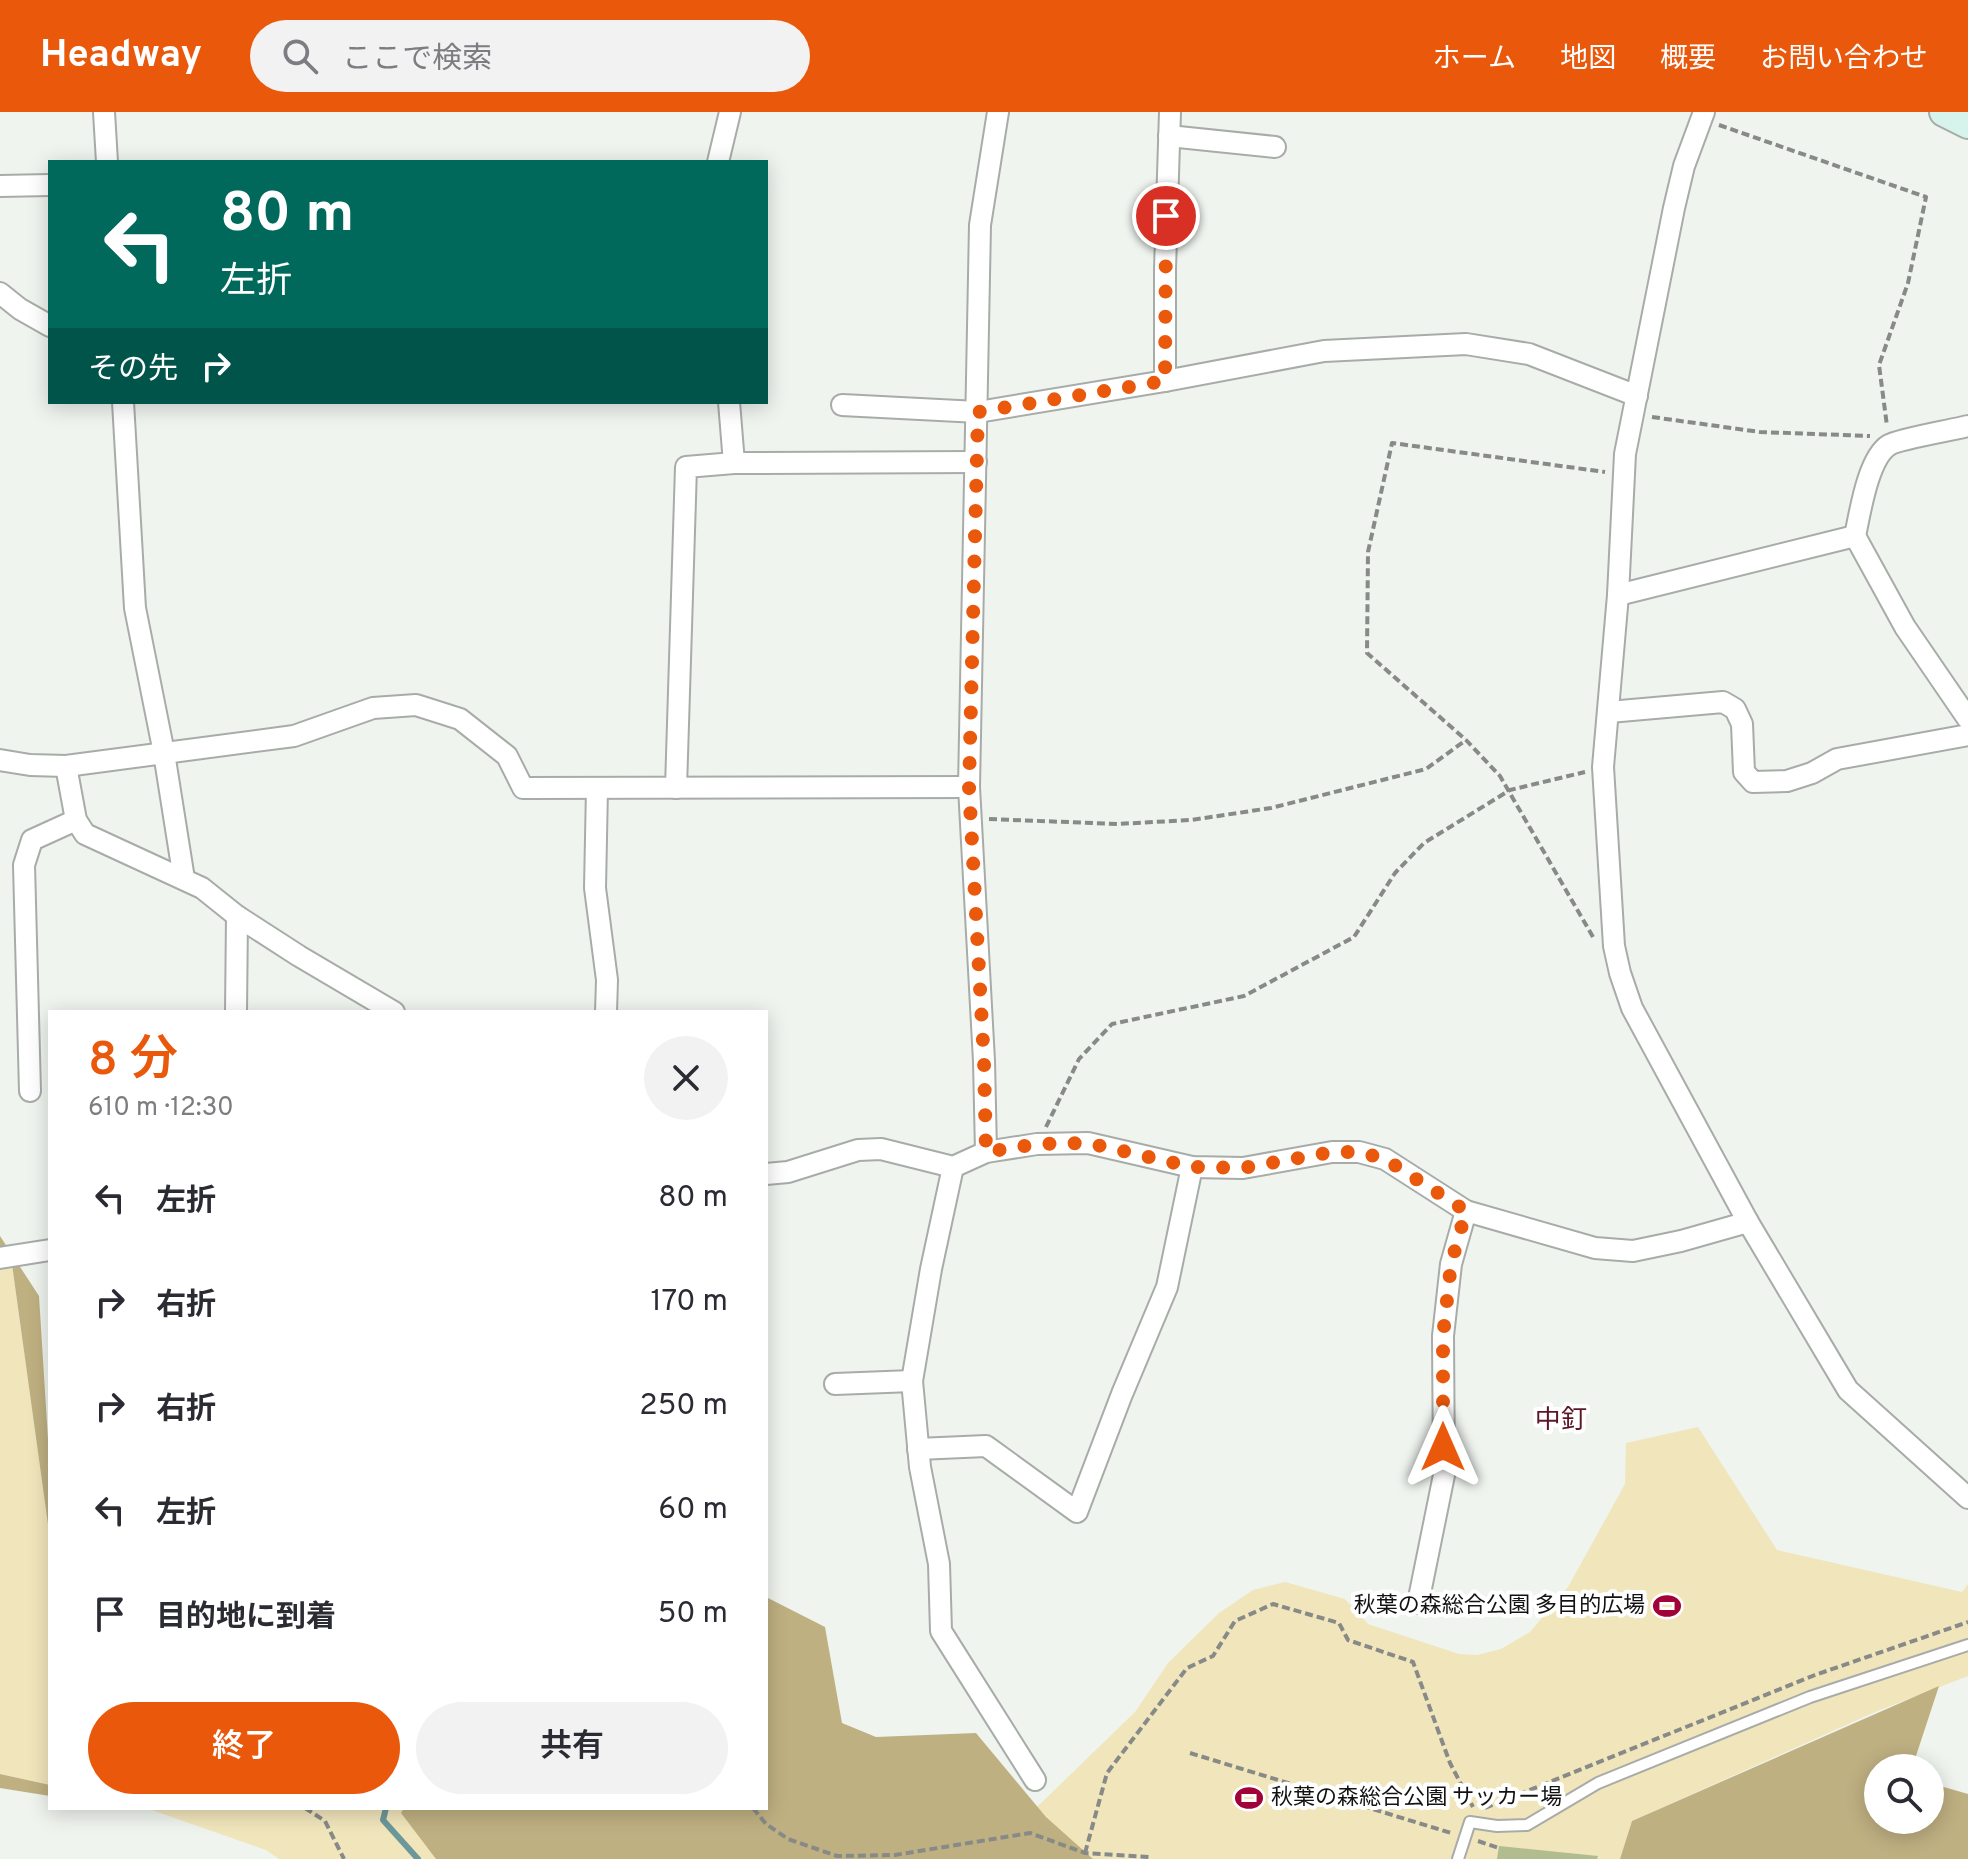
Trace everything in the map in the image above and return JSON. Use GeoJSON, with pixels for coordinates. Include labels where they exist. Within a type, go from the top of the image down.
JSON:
{"type":"FeatureCollection","features":[{"type":"Feature","properties":{"kind":"street"},"geometry":{"type":"LineString","coordinates":[[104,112],[107,160]]}},
{"type":"Feature","properties":{"kind":"street"},"geometry":{"type":"LineString","coordinates":[[718,160],[730,112]]}},
{"type":"Feature","properties":{"kind":"street"},"geometry":{"type":"LineString","coordinates":[[986,1152],[969,787],[980,225],[998,112]]}},
{"type":"Feature","properties":{"kind":"street"},"geometry":{"type":"LineString","coordinates":[[1165,381],[1170,112]]}},
{"type":"Feature","properties":{"kind":"street"},"geometry":{"type":"LineString","coordinates":[[1703,115],[1684,166],[1674,208],[1624,474],[1618,595],[1603,767],[1614,946],[1632,1008],[1748,1222],[1848,1390],[1968,1498]]}},
{"type":"Feature","properties":{"kind":"street"},"geometry":{"type":"LineString","coordinates":[[1169,136],[1275,147]]}},
{"type":"Feature","properties":{"kind":"street"},"geometry":{"type":"LineString","coordinates":[[0,186],[48,185]]}},
{"type":"Feature","properties":{"kind":"street"},"geometry":{"type":"LineString","coordinates":[[0,293],[48,325]]}},
{"type":"Feature","properties":{"kind":"street"},"geometry":{"type":"LineString","coordinates":[[842,405],[978,412],[1324,351],[1466,344],[1529,354],[1635,405]]}},
{"type":"Feature","properties":{"kind":"street"},"geometry":{"type":"LineString","coordinates":[[123,404],[135,608],[164,753],[184,879]]}},
{"type":"Feature","properties":{"kind":"street"},"geometry":{"type":"LineString","coordinates":[[729,404],[734,463]]}},
{"type":"Feature","properties":{"kind":"street"},"geometry":{"type":"LineString","coordinates":[[1968,426],[1889,441],[1868,483],[1855,536],[1905,627],[1968,719]]}},
{"type":"Feature","properties":{"kind":"street"},"geometry":{"type":"LineString","coordinates":[[676,788],[686,467],[734,463],[976,462]]}},
{"type":"Feature","properties":{"kind":"street"},"geometry":{"type":"LineString","coordinates":[[1618,595],[1855,536]]}},
{"type":"Feature","properties":{"kind":"street"},"geometry":{"type":"LineString","coordinates":[[1609,712],[1723,702],[1735,709],[1742,724],[1744,772],[1753,782],[1787,781],[1812,773],[1837,759],[1968,735]]}},
{"type":"Feature","properties":{"kind":"street"},"geometry":{"type":"LineString","coordinates":[[0,760],[66,766],[294,736],[373,708],[416,705],[460,719],[496,746],[507,756],[523,788],[969,787]]}},
{"type":"Feature","properties":{"kind":"street"},"geometry":{"type":"LineString","coordinates":[[66,766],[76,820],[85,834],[202,888],[237,916],[391,1010]]}},
{"type":"Feature","properties":{"kind":"street"},"geometry":{"type":"LineString","coordinates":[[597,788],[595,888],[607,980],[606,1010]]}},
{"type":"Feature","properties":{"kind":"street"},"geometry":{"type":"LineString","coordinates":[[30,1091],[24,865],[32,840],[76,820]]}},
{"type":"Feature","properties":{"kind":"street"},"geometry":{"type":"LineString","coordinates":[[236,1010],[237,916]]}},
{"type":"Feature","properties":{"kind":"street"},"geometry":{"type":"LineString","coordinates":[[768,1174],[788,1172],[858,1150],[881,1149],[953,1167],[986,1152],[1037,1144],[1088,1143],[1192,1167],[1243,1168],[1332,1152],[1359,1152],[1385,1159],[1466,1211],[1595,1248],[1633,1251],[1748,1222]]}},
{"type":"Feature","properties":{"kind":"street"},"geometry":{"type":"LineString","coordinates":[[953,1167],[912,1381],[918,1449],[939,1564],[941,1631],[1035,1780]]}},
{"type":"Feature","properties":{"kind":"street"},"geometry":{"type":"LineString","coordinates":[[918,1449],[986,1446],[1077,1512],[1167,1287],[1192,1167]]}},
{"type":"Feature","properties":{"kind":"street"},"geometry":{"type":"LineString","coordinates":[[1418,1603],[1444,1475],[1443,1336],[1451,1264],[1466,1211]]}},
{"type":"Feature","properties":{"kind":"street"},"geometry":{"type":"LineString","coordinates":[[0,1258],[48,1250]]}},
{"type":"Feature","properties":{"kind":"street"},"geometry":{"type":"LineString","coordinates":[[835,1384],[912,1381]]}},
{"type":"Feature","properties":{"kind":"lane"},"geometry":{"type":"LineString","coordinates":[[1458,1859],[1470,1822],[1497,1826],[1527,1825],[1612,1777],[1810,1697],[1968,1645]]}},
{"type":"Feature","properties":{"kind":"path"},"geometry":{"type":"LineString","coordinates":[[1635,405],[1760,432],[1889,441],[1879,365],[1908,283],[1926,197],[1703,115]]}},
{"type":"Feature","properties":{"kind":"path"},"geometry":{"type":"LineString","coordinates":[[1620,973],[1605,958],[1500,776],[1466,740],[1367,653],[1368,552],[1392,443],[1624,474]]}},
{"type":"Feature","properties":{"kind":"path"},"geometry":{"type":"LineString","coordinates":[[970,819],[1117,824],[1191,820],[1271,808],[1426,769],[1466,740]]}},
{"type":"Feature","properties":{"kind":"path"},"geometry":{"type":"LineString","coordinates":[[1037,1144],[1079,1059],[1112,1024],[1244,996],[1354,937],[1395,873],[1424,843],[1510,790],[1603,767]]}},
{"type":"Feature","properties":{"kind":"path"},"geometry":{"type":"LineString","coordinates":[[1085,1853],[1107,1773],[1187,1668],[1213,1656],[1235,1621],[1273,1604],[1339,1623],[1348,1640],[1413,1662],[1450,1763],[1472,1807],[1484,1809],[1815,1675],[1968,1622]]}},
{"type":"Feature","properties":{"kind":"path"},"geometry":{"type":"LineString","coordinates":[[1190,1753],[1461,1836]]}},
{"type":"Feature","properties":{"kind":"path"},"geometry":{"type":"LineString","coordinates":[[308,1810],[325,1821],[344,1859]]}},
{"type":"Feature","properties":{"kind":"path"},"geometry":{"type":"LineString","coordinates":[[755,1810],[766,1824],[788,1839],[837,1856],[895,1855],[1030,1833],[1085,1853],[1150,1857]]}},
{"type":"Feature","properties":{"kind":"path"},"geometry":{"type":"LineString","coordinates":[[1476,1841],[1499,1848]]}},
{"type":"Feature","properties":{"kind":"shaded area"},"geometry":{"type":"Polygon","coordinates":[[[0,1236],[39,1296],[48,1439],[48,1525],[11,1257],[0,1258],[0,1236]]]}},
{"type":"Feature","properties":{"kind":"shaded area"},"geometry":{"type":"Polygon","coordinates":[[[11,1257],[48,1525],[48,1785],[0,1774],[0,1258],[11,1257]]]}},
{"type":"Feature","properties":{"kind":"shaded area"},"geometry":{"type":"Polygon","coordinates":[[[1698,1427],[1777,1550],[1962,1592],[1968,1584],[1968,1676],[1875,1712],[1632,1821],[1620,1859],[279,1859],[266,1850],[152,1810],[768,1808],[964,1830],[1038,1806],[1135,1712],[1168,1663],[1219,1613],[1253,1590],[1285,1582],[1345,1599],[1368,1624],[1459,1654],[1477,1655],[1501,1649],[1530,1632],[1568,1587],[1625,1484],[1626,1443],[1698,1427]]]}},
{"type":"Feature","properties":{"kind":"shaded area"},"geometry":{"type":"Polygon","coordinates":[[[768,1598],[825,1627],[842,1723],[876,1737],[976,1733],[1046,1817],[1093,1859],[436,1859],[401,1813],[403,1810],[768,1810],[768,1598]]]}},
{"type":"Feature","properties":{"kind":"shaded area"},"geometry":{"type":"Polygon","coordinates":[[[1939,1686],[1917,1754],[1864,1754],[1864,1834],[1944,1834],[1944,1787],[1968,1794],[1968,1859],[1620,1859],[1632,1821],[1939,1686]]]}},
{"type":"Feature","properties":{"kind":"shaded area"},"geometry":{"type":"Polygon","coordinates":[[[0,1774],[48,1785],[48,1796],[0,1788],[0,1774]]]}},
{"type":"Feature","properties":{"kind":"building"},"geometry":{"type":"Polygon","coordinates":[[[1499,1846],[1598,1856],[1597,1859],[1497,1859],[1499,1846]]]}},
{"type":"Feature","properties":{"kind":"waterway"},"geometry":{"type":"LineString","coordinates":[[386,1810],[383,1820],[418,1859]]}},
{"type":"Feature","properties":{"kind":"place","name":"秋葉の森総合公園 多目的広場"},"geometry":{"type":"Point","coordinates":[1667,1606]}},
{"type":"Feature","properties":{"kind":"place","name":"秋葉の森総合公園 サッカー場"},"geometry":{"type":"Point","coordinates":[1249,1798]}},
{"type":"Feature","properties":{"kind":"district","name":"中釘"},"geometry":{"type":"Point","coordinates":[1561,1421]}},
{"type":"Feature","properties":{"kind":"route"},"geometry":{"type":"LineString","coordinates":[[1166,216],[1165,381],[978,412],[969,787],[986,1152],[1037,1144],[1088,1143],[1192,1167],[1243,1168],[1332,1152],[1359,1152],[1385,1159],[1422,1182],[1466,1211],[1451,1264],[1443,1336],[1443,1447]]}}]}
